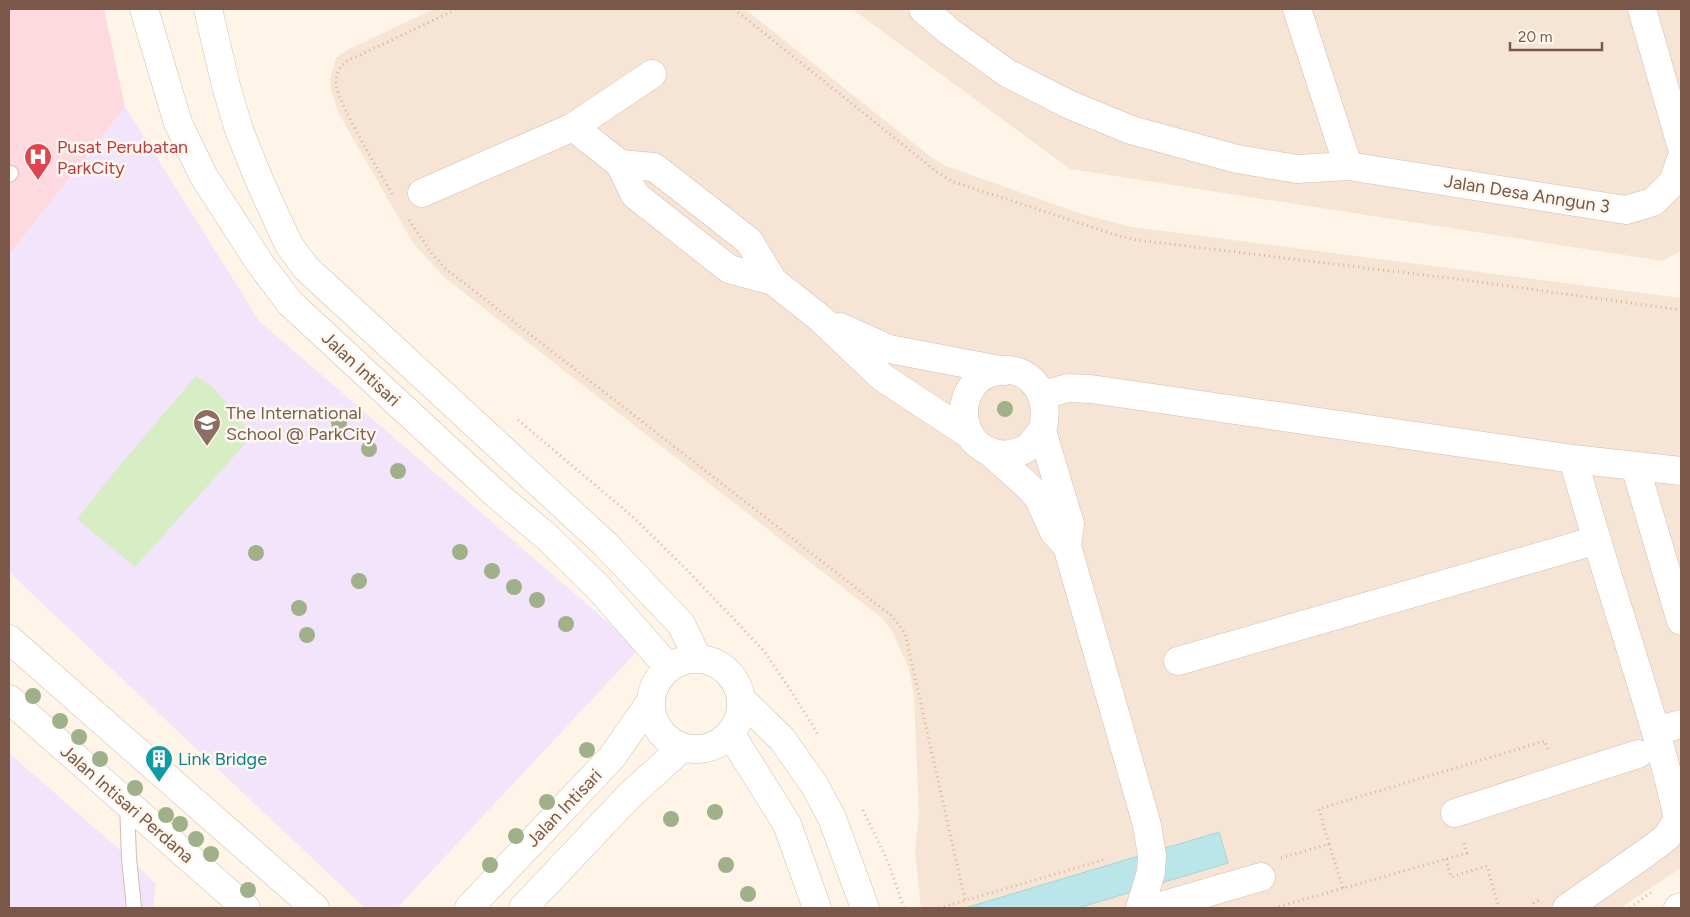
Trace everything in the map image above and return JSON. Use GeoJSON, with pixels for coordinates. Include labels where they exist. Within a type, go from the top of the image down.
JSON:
{"type":"FeatureCollection","features":[{"type":"Feature","properties":{"kind":"street","name":"Jalan Intisari"},"geometry":{"type":"LineString","coordinates":[[144,9],[178,124],[203,175],[259,262],[290,303],[497,495],[547,538],[596,586],[668,668]]}},
{"type":"Feature","properties":{"kind":"street","name":"Jalan Intisari"},"geometry":{"type":"LineString","coordinates":[[208,9],[226,86],[239,130],[289,245],[306,268],[605,544],[681,624],[698,659]]}},
{"type":"Feature","properties":{"kind":"street","name":"Jalan Desa Anngun 3"},"geometry":{"type":"LineString","coordinates":[[923,9],[946,20],[1008,73],[1068,104],[1131,130],[1238,159],[1297,169],[1348,166],[1626,210],[1653,202],[1673,182],[1681,159]]}},
{"type":"Feature","properties":{"kind":"street"},"geometry":{"type":"LineString","coordinates":[[1298,9],[1348,166]]}},
{"type":"Feature","properties":{"kind":"street"},"geometry":{"type":"LineString","coordinates":[[1642,9],[1681,145]]}},
{"type":"Feature","properties":{"kind":"street"},"geometry":{"type":"LineString","coordinates":[[410,197],[573,127],[652,74]]}},
{"type":"Feature","properties":{"kind":"street"},"geometry":{"type":"LineString","coordinates":[[573,127],[620,164],[654,167],[749,241],[773,281],[820,318],[882,377],[979,443],[1032,489],[1039,499],[1054,532],[1067,546]]}},
{"type":"Feature","properties":{"kind":"street"},"geometry":{"type":"LineString","coordinates":[[820,318],[889,349],[1017,372],[1028,377],[1036,385],[1046,406],[1046,419],[1042,431],[1035,441],[1025,448],[1014,453],[1001,454],[979,443],[964,423],[963,410],[966,398],[972,387],[981,378],[993,372],[1006,371]]}},
{"type":"Feature","properties":{"kind":"street"},"geometry":{"type":"LineString","coordinates":[[1042,395],[1068,388],[1091,389],[1573,459],[1681,471]]}},
{"type":"Feature","properties":{"kind":"street"},"geometry":{"type":"LineString","coordinates":[[1042,431],[1070,524],[1067,546],[1147,825],[1152,856],[1151,872],[1140,908]]}},
{"type":"Feature","properties":{"kind":"street"},"geometry":{"type":"LineString","coordinates":[[1567,908],[1650,850],[1667,836],[1680,819],[1670,780],[1669,727],[1597,540],[1573,459]]}},
{"type":"Feature","properties":{"kind":"street"},"geometry":{"type":"LineString","coordinates":[[1635,466],[1681,620]]}},
{"type":"Feature","properties":{"kind":"street"},"geometry":{"type":"LineString","coordinates":[[1178,661],[1597,540]]}},
{"type":"Feature","properties":{"kind":"street"},"geometry":{"type":"LineString","coordinates":[[9,639],[315,908]]}},
{"type":"Feature","properties":{"kind":"street"},"geometry":{"type":"LineString","coordinates":[[698,659],[714,662],[727,671],[736,684],[741,699],[739,717],[730,733],[716,744],[700,749],[682,748],[669,741],[659,730],[652,716],[651,701],[656,683],[668,668],[683,661],[698,659]]}},
{"type":"Feature","properties":{"kind":"street","name":"Jalan Intisari Perdana"},"geometry":{"type":"LineString","coordinates":[[9,699],[246,908]]}},
{"type":"Feature","properties":{"kind":"street"},"geometry":{"type":"LineString","coordinates":[[741,699],[782,739],[815,786],[832,818],[865,908]]}},
{"type":"Feature","properties":{"kind":"street","name":"Jalan Intisari"},"geometry":{"type":"LineString","coordinates":[[469,908],[612,757],[651,701]]}},
{"type":"Feature","properties":{"kind":"street"},"geometry":{"type":"LineString","coordinates":[[730,733],[787,824],[817,908]]}},
{"type":"Feature","properties":{"kind":"street"},"geometry":{"type":"LineString","coordinates":[[523,908],[630,795],[682,748]]}},
{"type":"Feature","properties":{"kind":"street"},"geometry":{"type":"LineString","coordinates":[[1455,814],[1638,754]]}},
{"type":"Feature","properties":{"kind":"street"},"geometry":{"type":"LineString","coordinates":[[1154,908],[1261,877]]}},
{"type":"Feature","properties":{"kind":"lane"},"geometry":{"type":"LineString","coordinates":[[127,803],[129,858],[134,908]]}},
{"type":"Feature","properties":{"kind":"path"},"geometry":{"type":"LineString","coordinates":[[410,197],[343,103],[336,84],[338,70],[345,62],[457,9]]}},
{"type":"Feature","properties":{"kind":"path"},"geometry":{"type":"LineString","coordinates":[[734,9],[936,172],[954,182],[1119,236],[1137,240],[1465,280],[1681,310]]}},
{"type":"Feature","properties":{"kind":"path"},"geometry":{"type":"LineString","coordinates":[[407,217],[432,254],[446,269],[892,616],[905,633],[964,900]]}},
{"type":"Feature","properties":{"kind":"path"},"geometry":{"type":"LineString","coordinates":[[1344,888],[1319,809],[1545,741],[1558,781]]}},
{"type":"Feature","properties":{"kind":"path"},"geometry":{"type":"LineString","coordinates":[[1274,908],[1467,853],[1455,814]]}},
{"type":"Feature","properties":{"kind":"path"},"geometry":{"type":"LineString","coordinates":[[1261,877],[1257,864],[1329,844]]}},
{"type":"Feature","properties":{"kind":"path"},"geometry":{"type":"LineString","coordinates":[[1446,859],[1451,877],[1487,866],[1500,908]]}},
{"type":"Feature","properties":{"kind":"path"},"geometry":{"type":"LineString","coordinates":[[939,908],[1103,860]]}},
{"type":"Feature","properties":{"kind":"shaded area","name":"Pusat Perubatan ParkCity"},"geometry":{"type":"Polygon","coordinates":[[[9,9],[104,9],[125,107],[9,255],[9,9]]]}},
{"type":"Feature","properties":{"kind":"shaded area"},"geometry":{"type":"Polygon","coordinates":[[[434,9],[745,9],[927,154],[946,166],[1082,214],[1132,227],[1681,298],[1681,868],[1622,908],[921,908],[915,851],[919,817],[914,696],[909,669],[892,631],[882,618],[445,278],[413,243],[339,114],[330,88],[336,58],[347,50],[434,9]]]}},
{"type":"Feature","properties":{"kind":"shaded area"},"geometry":{"type":"Polygon","coordinates":[[[852,9],[1681,9],[1681,251],[1662,261],[1070,169],[852,9]]]}},
{"type":"Feature","properties":{"kind":"shaded area","name":"The International School @ ParkCity"},"geometry":{"type":"Polygon","coordinates":[[[125,107],[260,322],[639,649],[397,908],[364,907],[9,572],[9,255],[125,107]]]}},
{"type":"Feature","properties":{"kind":"shaded area"},"geometry":{"type":"Polygon","coordinates":[[[9,753],[156,884],[153,908],[9,908],[9,753]]]}},
{"type":"Feature","properties":{"kind":"green space"},"geometry":{"type":"Polygon","coordinates":[[[196,376],[214,388],[252,436],[135,567],[77,519],[196,376]]]}},
{"type":"Feature","properties":{"kind":"water"},"geometry":{"type":"Polygon","coordinates":[[[1219,832],[1228,863],[1078,908],[965,908],[1219,832]]]}},
{"type":"Feature","properties":{"kind":"place","name":"Pusat Perubatan ParkCity"},"geometry":{"type":"Point","coordinates":[38,181]}},
{"type":"Feature","properties":{"kind":"place","name":"The International School @ ParkCity"},"geometry":{"type":"Point","coordinates":[207,447]}},
{"type":"Feature","properties":{"kind":"place","name":"Link Bridge"},"geometry":{"type":"Point","coordinates":[159,783]}}]}
